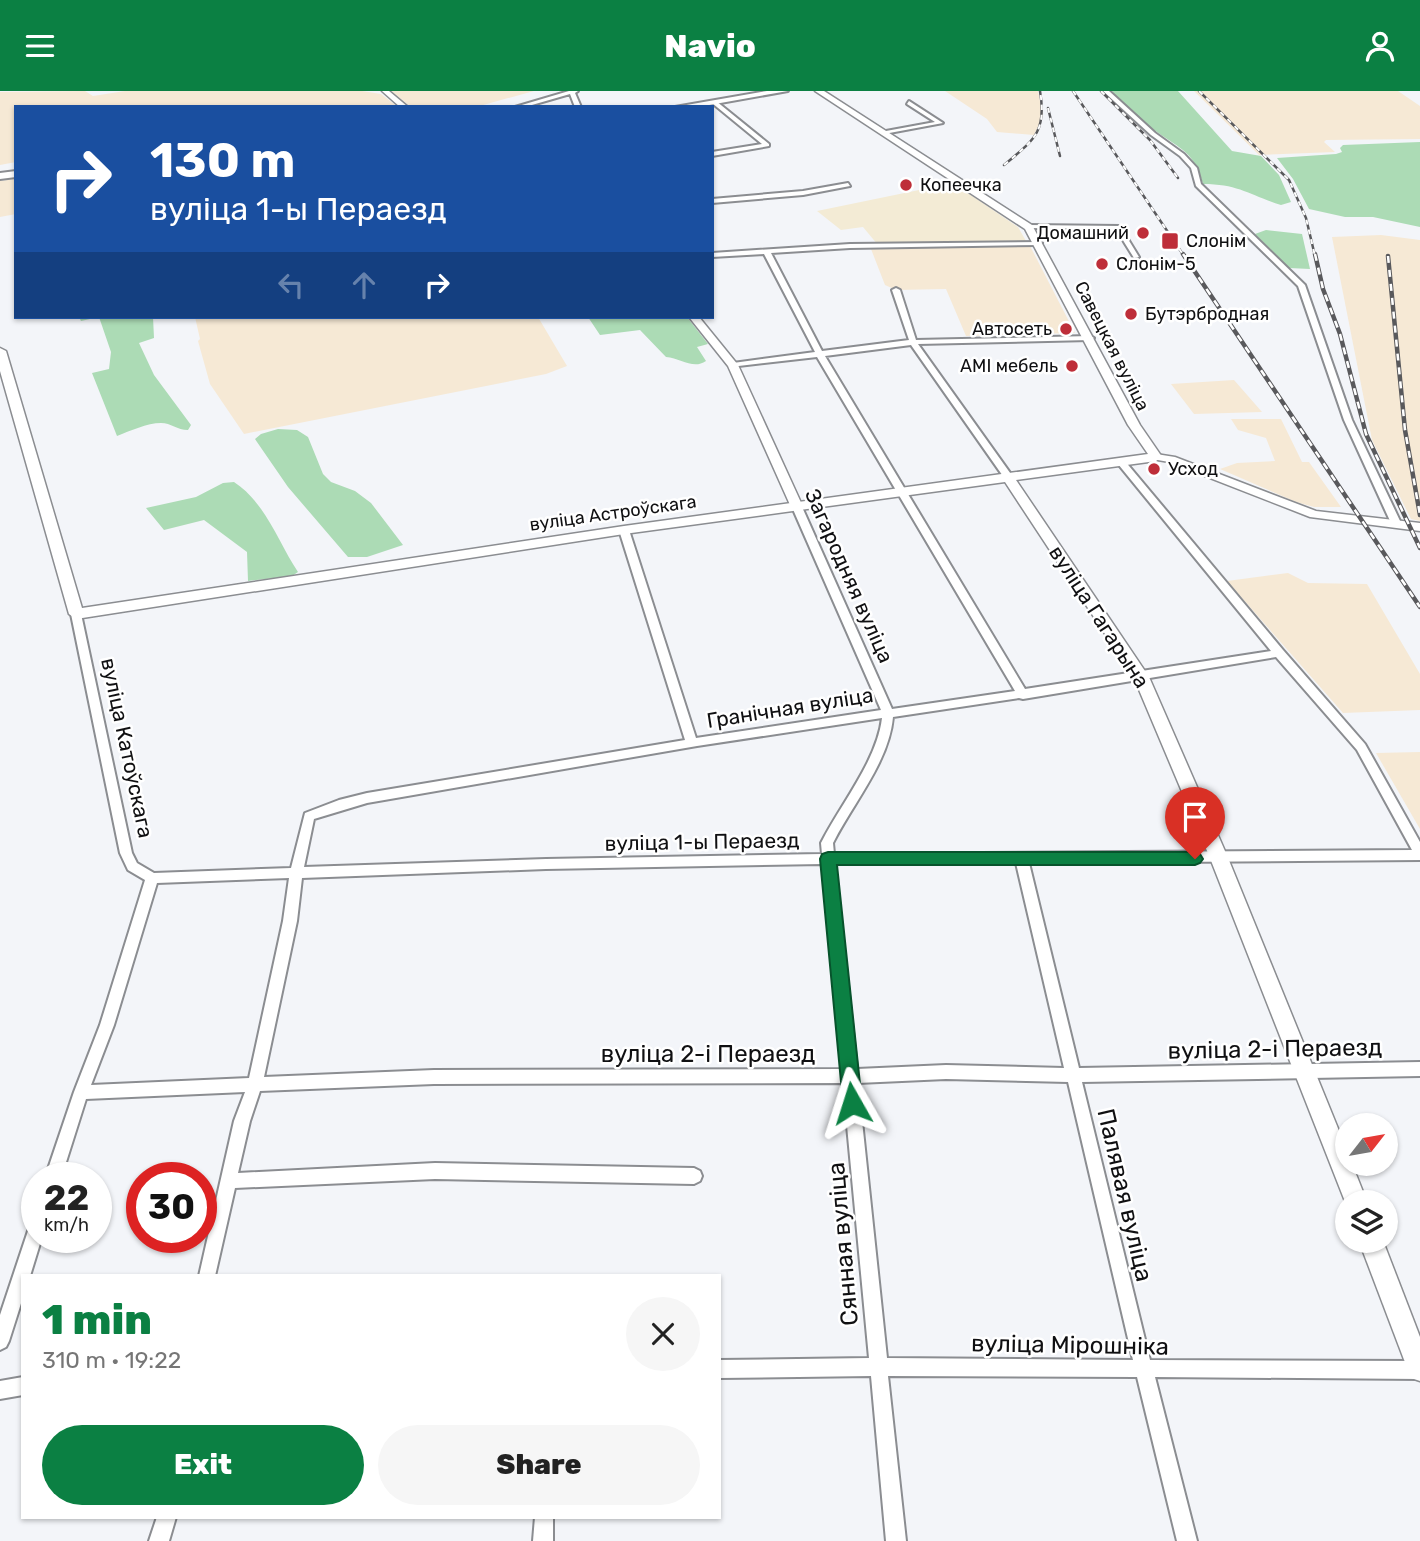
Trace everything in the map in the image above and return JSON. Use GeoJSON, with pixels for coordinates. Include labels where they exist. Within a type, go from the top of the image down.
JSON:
{"type":"FeatureCollection","features":[{"type":"Feature","properties":{"kind":"highway"},"geometry":{"type":"LineString","coordinates":[[691,105],[784,91]]}},
{"type":"Feature","properties":{"kind":"main road","name":"Савецкая вуліца"},"geometry":{"type":"LineString","coordinates":[[819,91],[1029,227],[1134,425],[1156,457]]}},
{"type":"Feature","properties":{"kind":"main road","name":"вуліца Катоўскага"},"geometry":{"type":"LineString","coordinates":[[0,351],[76,614]]}},
{"type":"Feature","properties":{"kind":"main road","name":"вуліца Астроўскага"},"geometry":{"type":"LineString","coordinates":[[76,614],[624,530],[1156,457]]}},
{"type":"Feature","properties":{"kind":"main road","name":"вуліца Гагарына"},"geometry":{"type":"LineString","coordinates":[[1008,477],[1142,677],[1219,859],[1351,1190]]}},
{"type":"Feature","properties":{"kind":"main road"},"geometry":{"type":"LineString","coordinates":[[1376,1253],[1420,1369]]}},
{"type":"Feature","properties":{"kind":"street"},"geometry":{"type":"LineString","coordinates":[[385,91],[402,105]]}},
{"type":"Feature","properties":{"kind":"street"},"geometry":{"type":"LineString","coordinates":[[1107,91],[1153,134],[1182,155],[1194,168],[1198,185],[1301,285],[1348,421],[1396,523]]}},
{"type":"Feature","properties":{"kind":"street"},"geometry":{"type":"LineString","coordinates":[[525,105],[573,92]]}},
{"type":"Feature","properties":{"kind":"street"},"geometry":{"type":"LineString","coordinates":[[714,155],[766,145],[715,101]]}},
{"type":"Feature","properties":{"kind":"street"},"geometry":{"type":"LineString","coordinates":[[886,133],[940,123],[909,103]]}},
{"type":"Feature","properties":{"kind":"street"},"geometry":{"type":"LineString","coordinates":[[714,201],[803,193],[848,185]]}},
{"type":"Feature","properties":{"kind":"street"},"geometry":{"type":"LineString","coordinates":[[1029,227],[1118,227],[1136,257]]}},
{"type":"Feature","properties":{"kind":"street"},"geometry":{"type":"LineString","coordinates":[[714,255],[850,246],[1039,243]]}},
{"type":"Feature","properties":{"kind":"street"},"geometry":{"type":"LineString","coordinates":[[766,251],[800,319],[1023,695]]}},
{"type":"Feature","properties":{"kind":"street","name":"вуліца Гагарына"},"geometry":{"type":"LineString","coordinates":[[896,290],[913,342],[1008,477]]}},
{"type":"Feature","properties":{"kind":"street","name":"Загародняя вуліца"},"geometry":{"type":"LineString","coordinates":[[696,319],[733,365],[888,713]]}},
{"type":"Feature","properties":{"kind":"street"},"geometry":{"type":"LineString","coordinates":[[733,365],[913,342],[1090,338]]}},
{"type":"Feature","properties":{"kind":"street"},"geometry":{"type":"LineString","coordinates":[[1156,457],[1171,459],[1314,514],[1420,527]]}},
{"type":"Feature","properties":{"kind":"street"},"geometry":{"type":"LineString","coordinates":[[1121,462],[1279,653],[1361,747],[1420,854]]}},
{"type":"Feature","properties":{"kind":"street"},"geometry":{"type":"LineString","coordinates":[[624,530],[692,743]]}},
{"type":"Feature","properties":{"kind":"street","name":"вуліца Катоўскага"},"geometry":{"type":"LineString","coordinates":[[76,614],[126,853],[132,866],[152,878]]}},
{"type":"Feature","properties":{"kind":"street","name":"Гранічная вуліца"},"geometry":{"type":"LineString","coordinates":[[309,816],[339,805],[367,799],[692,743],[957,701],[1023,695],[1142,677],[1279,653]]}},
{"type":"Feature","properties":{"kind":"street"},"geometry":{"type":"LineString","coordinates":[[828,859],[827,843],[838,818],[882,741],[888,713]]}},
{"type":"Feature","properties":{"kind":"street"},"geometry":{"type":"LineString","coordinates":[[207,1274],[242,1121],[255,1085],[309,816]]}},
{"type":"Feature","properties":{"kind":"street","name":"вуліца 1-ы Пераезд"},"geometry":{"type":"LineString","coordinates":[[152,878],[532,864],[828,859],[1219,859],[1241,855],[1420,854]]}},
{"type":"Feature","properties":{"kind":"street","name":"Сянная вуліца"},"geometry":{"type":"LineString","coordinates":[[828,859],[896,1541]]}},
{"type":"Feature","properties":{"kind":"street","name":"Палявая вуліца"},"geometry":{"type":"LineString","coordinates":[[1022,860],[1143,1370],[1187,1541]]}},
{"type":"Feature","properties":{"kind":"street"},"geometry":{"type":"LineString","coordinates":[[58,1162],[107,1025],[152,878]]}},
{"type":"Feature","properties":{"kind":"street","name":"вуліца 2-і Пераезд"},"geometry":{"type":"LineString","coordinates":[[81,1092],[434,1077],[850,1076],[946,1072],[1073,1075],[1420,1069]]}},
{"type":"Feature","properties":{"kind":"street"},"geometry":{"type":"LineString","coordinates":[[228,1181],[435,1171],[694,1176]]}},
{"type":"Feature","properties":{"kind":"street"},"geometry":{"type":"LineString","coordinates":[[22,1274],[29,1253]]}},
{"type":"Feature","properties":{"kind":"street"},"geometry":{"type":"LineString","coordinates":[[0,1341],[21,1277]]}},
{"type":"Feature","properties":{"kind":"street","name":"вуліца Мірошніка"},"geometry":{"type":"LineString","coordinates":[[721,1369],[1420,1369]]}},
{"type":"Feature","properties":{"kind":"street"},"geometry":{"type":"LineString","coordinates":[[0,1390],[21,1386]]}},
{"type":"Feature","properties":{"kind":"street"},"geometry":{"type":"LineString","coordinates":[[159,1541],[166,1519]]}},
{"type":"Feature","properties":{"kind":"street"},"geometry":{"type":"LineString","coordinates":[[543,1541],[544,1519]]}},
{"type":"Feature","properties":{"kind":"shaded area"},"geometry":{"type":"Polygon","coordinates":[[[85,91],[93,96],[125,91],[362,91],[381,94],[395,105],[14,105],[14,162],[0,165],[0,92],[85,91]]]}},
{"type":"Feature","properties":{"kind":"shaded area"},"geometry":{"type":"Polygon","coordinates":[[[391,91],[534,91],[483,105],[408,105],[391,91]]]}},
{"type":"Feature","properties":{"kind":"shaded area"},"geometry":{"type":"Polygon","coordinates":[[[945,91],[1038,91],[1043,116],[1034,135],[997,132],[987,119],[945,91]]]}},
{"type":"Feature","properties":{"kind":"shaded area"},"geometry":{"type":"Polygon","coordinates":[[[1194,91],[1398,91],[1420,106],[1420,139],[1326,140],[1324,142],[1335,152],[1259,155],[1194,91]]]}},
{"type":"Feature","properties":{"kind":"shaded area"},"geometry":{"type":"Polygon","coordinates":[[[14,179],[14,214],[0,217],[0,181],[14,179]]]}},
{"type":"Feature","properties":{"kind":"shaded area"},"geometry":{"type":"Polygon","coordinates":[[[953,183],[1018,227],[1026,241],[878,245],[863,227],[841,230],[817,211],[953,183]]]}},
{"type":"Feature","properties":{"kind":"shaded area"},"geometry":{"type":"Polygon","coordinates":[[[1381,235],[1420,240],[1420,521],[1411,519],[1372,440],[1332,237],[1381,235]]]}},
{"type":"Feature","properties":{"kind":"shaded area"},"geometry":{"type":"Polygon","coordinates":[[[1029,244],[1075,333],[966,336],[946,289],[896,290],[885,285],[871,249],[1029,244]]]}},
{"type":"Feature","properties":{"kind":"shaded area"},"geometry":{"type":"Polygon","coordinates":[[[195,319],[539,319],[567,366],[546,374],[244,434],[210,384],[198,341],[200,339],[195,319]]]}},
{"type":"Feature","properties":{"kind":"shaded area"},"geometry":{"type":"Polygon","coordinates":[[[1234,380],[1262,412],[1194,414],[1171,384],[1234,380]]]}},
{"type":"Feature","properties":{"kind":"shaded area"},"geometry":{"type":"Polygon","coordinates":[[[1231,419],[1281,419],[1302,462],[1309,462],[1341,507],[1314,507],[1296,502],[1220,469],[1237,463],[1275,461],[1266,438],[1238,430],[1231,419]]]}},
{"type":"Feature","properties":{"kind":"shaded area"},"geometry":{"type":"Polygon","coordinates":[[[1288,573],[1308,583],[1367,584],[1420,674],[1420,710],[1343,713],[1227,581],[1288,573]]]}},
{"type":"Feature","properties":{"kind":"shaded area"},"geometry":{"type":"Polygon","coordinates":[[[1420,752],[1420,829],[1376,753],[1420,752]]]}},
{"type":"Feature","properties":{"kind":"green space"},"geometry":{"type":"Polygon","coordinates":[[[1112,91],[1178,91],[1232,151],[1261,156],[1279,175],[1291,202],[1281,205],[1235,188],[1203,184],[1191,158],[1139,118],[1112,91]]]}},
{"type":"Feature","properties":{"kind":"green space"},"geometry":{"type":"Polygon","coordinates":[[[1420,142],[1420,227],[1373,217],[1345,217],[1309,209],[1293,179],[1277,158],[1336,154],[1342,152],[1340,148],[1343,145],[1420,142]]]}},
{"type":"Feature","properties":{"kind":"green space"},"geometry":{"type":"Polygon","coordinates":[[[1266,230],[1302,234],[1310,269],[1289,268],[1255,234],[1266,230]]]}},
{"type":"Feature","properties":{"kind":"green space"},"geometry":{"type":"Polygon","coordinates":[[[100,319],[153,319],[154,338],[139,343],[154,375],[191,425],[188,430],[156,423],[117,436],[92,373],[109,369],[111,352],[100,319]]]}},
{"type":"Feature","properties":{"kind":"green space"},"geometry":{"type":"Polygon","coordinates":[[[589,319],[689,319],[708,344],[697,347],[706,361],[692,364],[666,357],[640,330],[600,335],[589,319]]]}},
{"type":"Feature","properties":{"kind":"green space"},"geometry":{"type":"Polygon","coordinates":[[[278,429],[297,430],[308,437],[323,474],[331,482],[355,491],[371,503],[403,545],[367,557],[348,557],[288,487],[255,439],[261,434],[278,429]]]}},
{"type":"Feature","properties":{"kind":"green space"},"geometry":{"type":"Polygon","coordinates":[[[234,482],[263,512],[298,572],[292,576],[248,581],[247,552],[204,520],[164,530],[146,508],[196,497],[223,483],[234,482]]]}},
{"type":"Feature","properties":{"kind":"railway"},"geometry":{"type":"LineString","coordinates":[[1004,165],[1023,149],[1040,126],[1040,91]]}},
{"type":"Feature","properties":{"kind":"railway"},"geometry":{"type":"LineString","coordinates":[[1073,91],[1184,256]]}},
{"type":"Feature","properties":{"kind":"railway"},"geometry":{"type":"LineString","coordinates":[[1101,91],[1150,140],[1178,178]]}},
{"type":"Feature","properties":{"kind":"railway"},"geometry":{"type":"LineString","coordinates":[[1199,91],[1289,180],[1306,218],[1315,256]]}},
{"type":"Feature","properties":{"kind":"railway"},"geometry":{"type":"LineString","coordinates":[[1048,108],[1060,156]]}},
{"type":"Feature","properties":{"kind":"railway"},"geometry":{"type":"LineString","coordinates":[[1183,254],[1420,607]]}},
{"type":"Feature","properties":{"kind":"railway"},"geometry":{"type":"LineString","coordinates":[[1315,254],[1323,289],[1340,334],[1366,434],[1420,548]]}},
{"type":"Feature","properties":{"kind":"railway"},"geometry":{"type":"LineString","coordinates":[[1388,256],[1405,430],[1420,515]]}},
{"type":"Feature","properties":{"kind":"place","name":"Копеечка"},"geometry":{"type":"Point","coordinates":[906,185]}},
{"type":"Feature","properties":{"kind":"place","name":"Домашний"},"geometry":{"type":"Point","coordinates":[1143,233]}},
{"type":"Feature","properties":{"kind":"place","name":"Слонім"},"geometry":{"type":"Point","coordinates":[1170,241]}},
{"type":"Feature","properties":{"kind":"place","name":"Слонім-5"},"geometry":{"type":"Point","coordinates":[1102,264]}},
{"type":"Feature","properties":{"kind":"place","name":"Бутэрбродная"},"geometry":{"type":"Point","coordinates":[1131,314]}},
{"type":"Feature","properties":{"kind":"place","name":"Автосеть"},"geometry":{"type":"Point","coordinates":[1066,329]}},
{"type":"Feature","properties":{"kind":"place","name":"AMI мебель"},"geometry":{"type":"Point","coordinates":[1072,366]}},
{"type":"Feature","properties":{"kind":"place","name":"Усход"},"geometry":{"type":"Point","coordinates":[1154,469]}},
{"type":"Feature","properties":{"kind":"route"},"geometry":{"type":"LineString","coordinates":[[852,1103],[828,859],[1195,859]]}}]}
